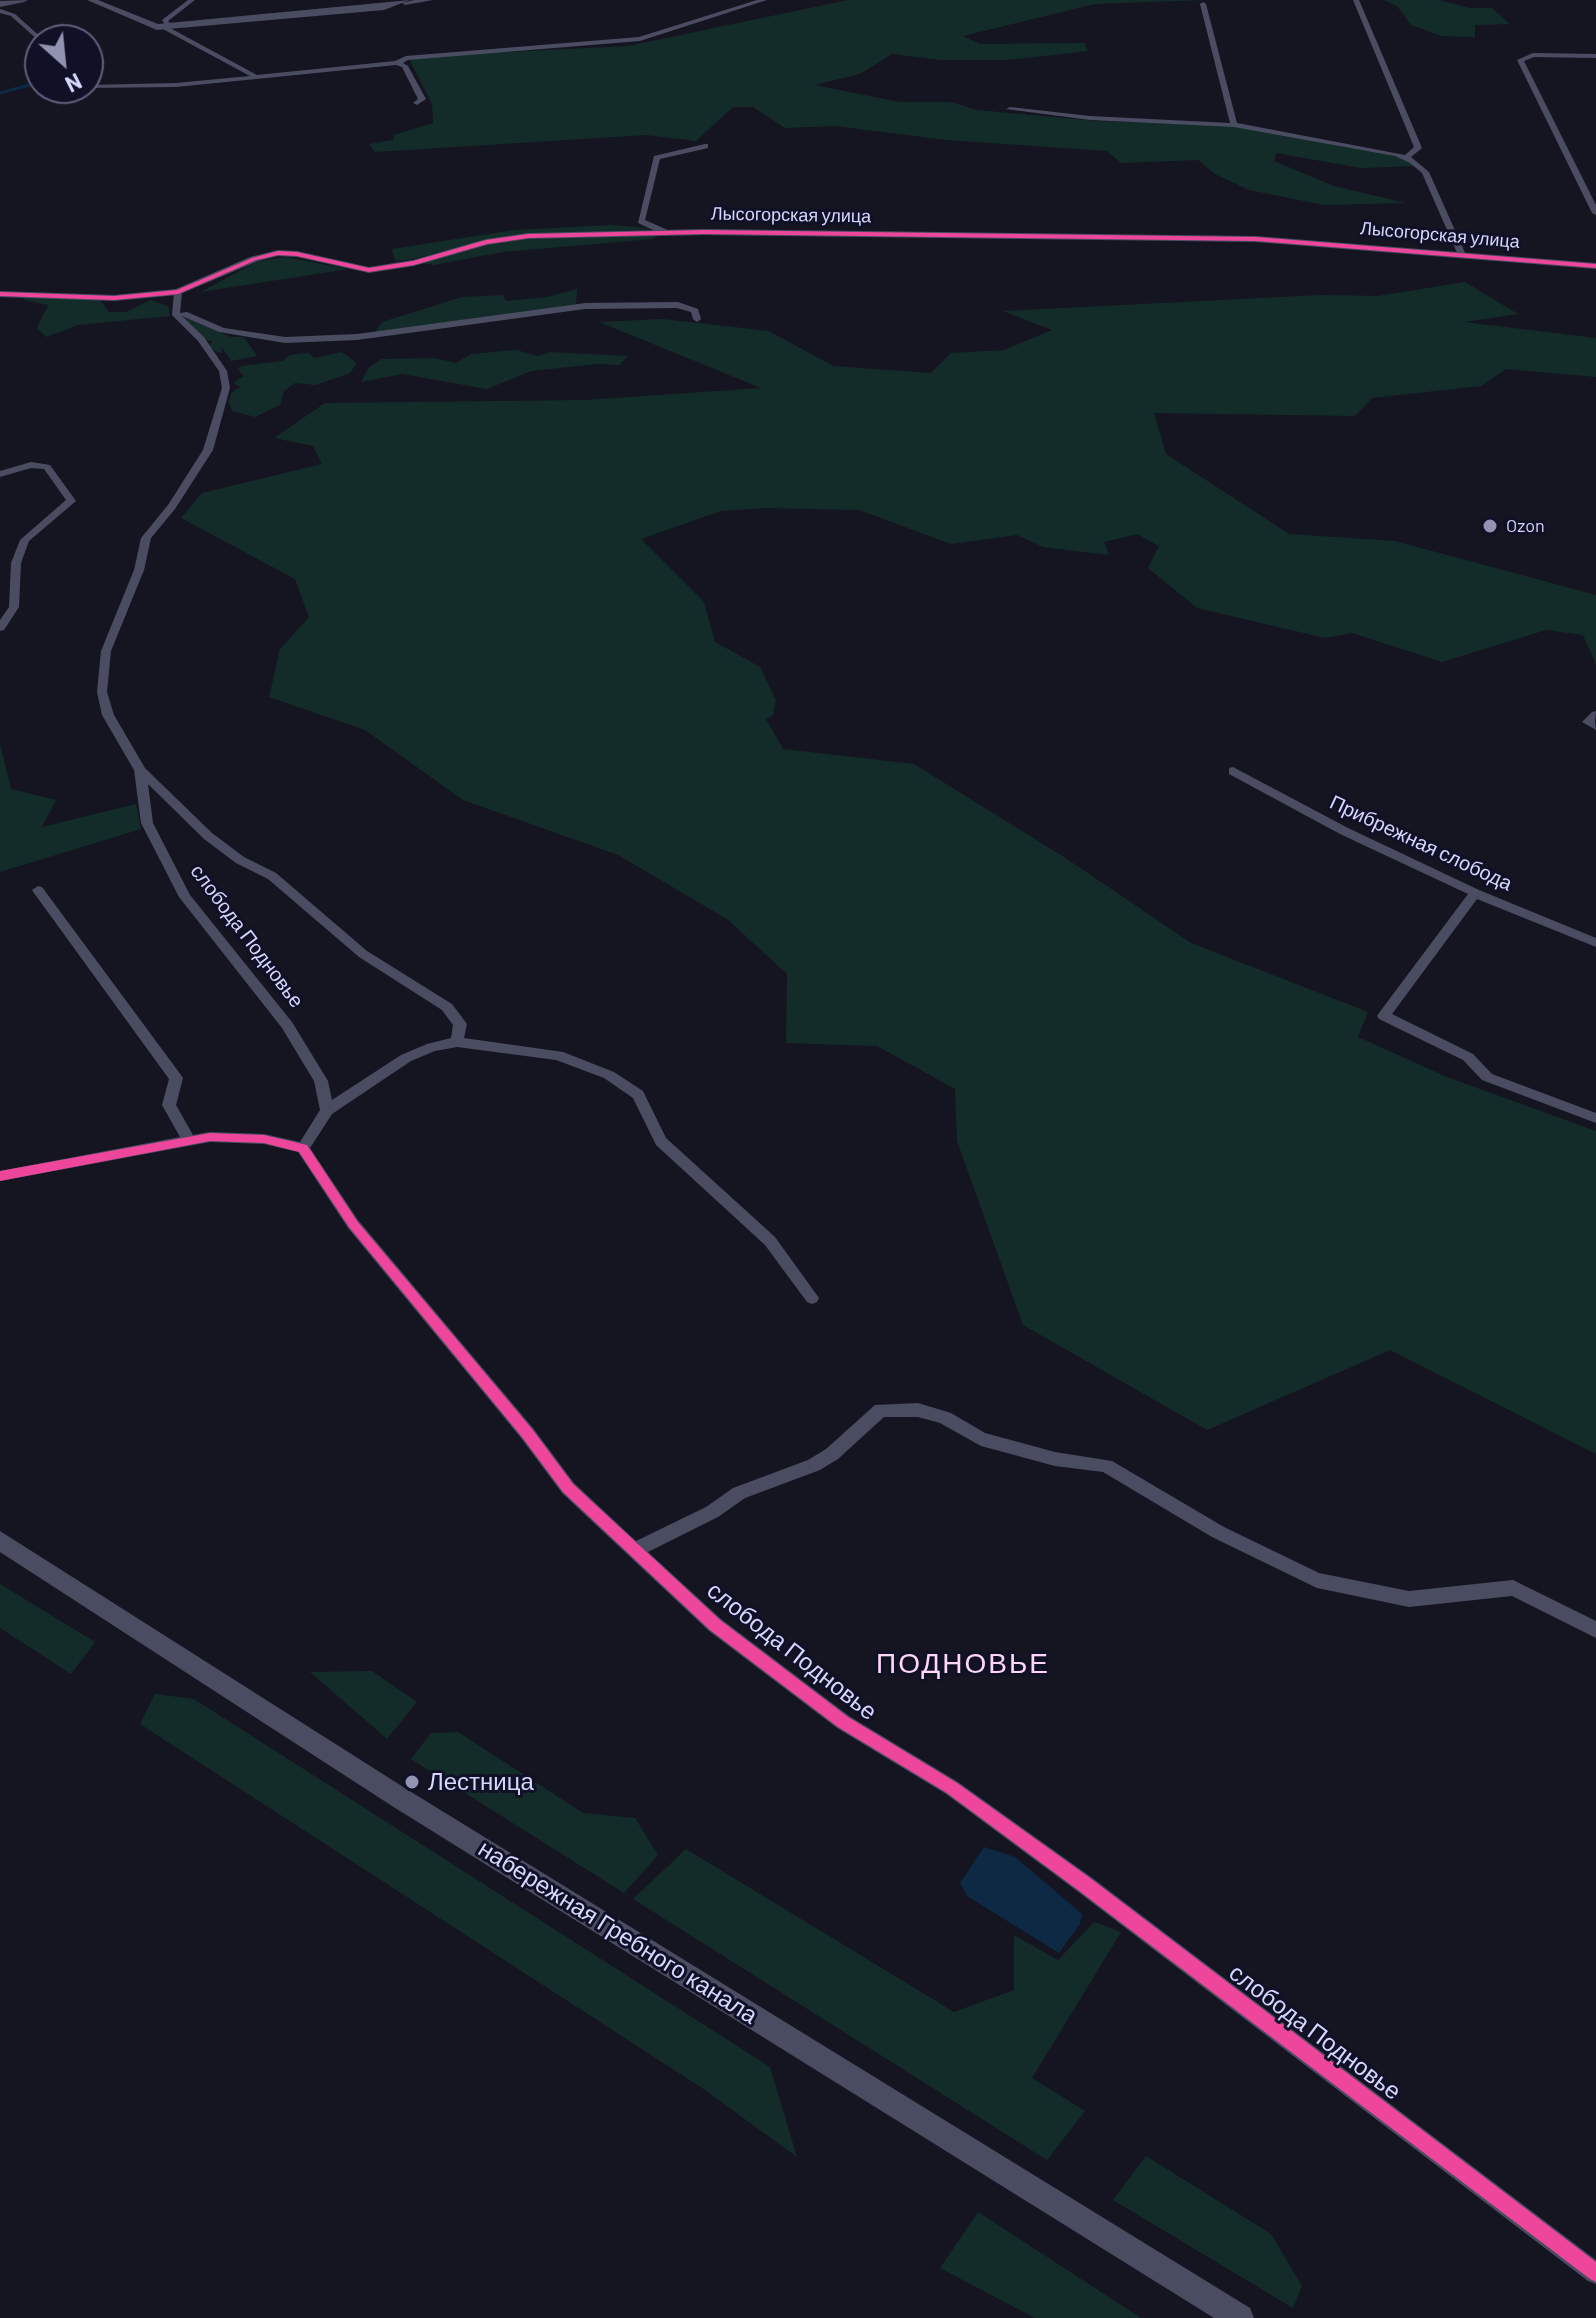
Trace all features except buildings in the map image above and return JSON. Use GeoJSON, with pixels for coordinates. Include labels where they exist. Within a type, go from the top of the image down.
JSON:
{"type":"FeatureCollection","features":[{"type":"Feature","properties":{"kind":"street"},"geometry":{"type":"LineString","coordinates":[[0,4],[24,0]]}},
{"type":"Feature","properties":{"kind":"street"},"geometry":{"type":"LineString","coordinates":[[91,0],[110,5],[149,26],[166,27],[430,0]]}},
{"type":"Feature","properties":{"kind":"street"},"geometry":{"type":"LineString","coordinates":[[104,87],[176,85],[397,63],[406,58],[640,39],[764,0]]}},
{"type":"Feature","properties":{"kind":"street"},"geometry":{"type":"LineString","coordinates":[[1356,0],[1418,148],[1407,157]]}},
{"type":"Feature","properties":{"kind":"street"},"geometry":{"type":"LineString","coordinates":[[189,2],[164,21],[166,27],[254,75]]}},
{"type":"Feature","properties":{"kind":"street"},"geometry":{"type":"LineString","coordinates":[[1203,4],[1234,125]]}},
{"type":"Feature","properties":{"kind":"street"},"geometry":{"type":"LineString","coordinates":[[0,11],[13,15],[24,25]]}},
{"type":"Feature","properties":{"kind":"street"},"geometry":{"type":"LineString","coordinates":[[1596,56],[1533,55],[1520,60],[1596,213]]}},
{"type":"Feature","properties":{"kind":"street"},"geometry":{"type":"LineString","coordinates":[[397,63],[405,66],[422,99],[417,103]]}},
{"type":"Feature","properties":{"kind":"street"},"geometry":{"type":"LineString","coordinates":[[1010,109],[1090,118],[1234,125],[1346,142],[1407,157],[1425,172],[1462,255]]}},
{"type":"Feature","properties":{"kind":"street"},"geometry":{"type":"LineString","coordinates":[[667,233],[641,221],[657,158],[705,146]]}},
{"type":"Feature","properties":{"kind":"street","name":"Лысогорская улица"},"geometry":{"type":"LineString","coordinates":[[0,294],[114,298],[178,292],[254,259],[278,253],[297,254],[369,270],[414,263],[486,242],[528,236],[667,233],[1199,237],[1596,266]]}},
{"type":"Feature","properties":{"kind":"street"},"geometry":{"type":"LineString","coordinates":[[178,292],[177,315],[222,330],[285,340],[357,337],[585,306],[678,305],[695,311],[697,319]]}},
{"type":"Feature","properties":{"kind":"street","name":"слобода Подновье"},"geometry":{"type":"LineString","coordinates":[[177,315],[201,339],[227,379],[208,450],[187,477],[172,507],[146,538],[139,570],[106,651],[102,692],[108,715],[140,770],[147,823],[170,870],[185,897],[287,1025],[321,1081],[327,1110]]}},
{"type":"Feature","properties":{"kind":"street"},"geometry":{"type":"LineString","coordinates":[[0,474],[31,465],[47,467],[71,501],[25,540],[16,563],[14,607],[0,628]]}},
{"type":"Feature","properties":{"kind":"street"},"geometry":{"type":"LineString","coordinates":[[1596,714],[1588,722],[1596,727]]}},
{"type":"Feature","properties":{"kind":"street"},"geometry":{"type":"LineString","coordinates":[[140,770],[208,836],[240,860],[272,876],[363,954],[447,1007],[460,1024],[457,1042]]}},
{"type":"Feature","properties":{"kind":"street","name":"Прибрежная слобода"},"geometry":{"type":"LineString","coordinates":[[1233,771],[1344,831],[1475,893],[1596,943]]}},
{"type":"Feature","properties":{"kind":"street"},"geometry":{"type":"LineString","coordinates":[[38,890],[176,1078],[169,1105],[189,1141]]}},
{"type":"Feature","properties":{"kind":"street"},"geometry":{"type":"LineString","coordinates":[[1475,893],[1384,1016],[1468,1057],[1487,1077],[1596,1118]]}},
{"type":"Feature","properties":{"kind":"street"},"geometry":{"type":"LineString","coordinates":[[0,1176],[210,1137],[264,1139],[303,1148],[327,1110],[406,1058],[432,1047],[457,1042],[558,1055],[609,1075],[638,1095],[661,1141],[770,1241],[812,1298]]}},
{"type":"Feature","properties":{"kind":"street","name":"слобода Подновье"},"geometry":{"type":"LineString","coordinates":[[303,1148],[353,1224],[527,1433],[568,1488],[715,1625],[843,1722],[952,1788],[1036,1849],[1596,2273]]}},
{"type":"Feature","properties":{"kind":"street"},"geometry":{"type":"LineString","coordinates":[[635,1550],[712,1512],[739,1493],[814,1465],[832,1454],[881,1410],[918,1410],[945,1418],[981,1439],[1055,1459],[1106,1466],[1218,1532],[1317,1580],[1409,1599],[1513,1588],[1596,1630]]}},
{"type":"Feature","properties":{"kind":"street","name":"набережная Гребного канала"},"geometry":{"type":"LineString","coordinates":[[0,1540],[387,1789],[1240,2318]]}},
{"type":"Feature","properties":{"kind":"green space"},"geometry":{"type":"Polygon","coordinates":[[[848,0],[1204,0],[1095,4],[963,36],[980,44],[1084,43],[1088,51],[1007,60],[941,60],[892,54],[860,74],[814,85],[900,102],[951,102],[977,110],[1096,121],[1235,126],[1379,152],[1407,159],[1417,166],[1361,168],[1276,153],[1274,161],[1334,186],[1406,203],[1324,205],[1249,190],[1215,174],[1198,160],[1121,163],[1107,151],[947,140],[835,126],[785,128],[753,107],[733,107],[696,141],[646,135],[375,152],[369,144],[394,140],[393,135],[433,123],[432,104],[408,57],[628,46],[848,0]]]}},
{"type":"Feature","properties":{"kind":"green space"},"geometry":{"type":"Polygon","coordinates":[[[1384,0],[1439,0],[1469,8],[1492,8],[1510,24],[1475,25],[1475,37],[1441,36],[1411,25],[1397,6],[1384,0]]]}},
{"type":"Feature","properties":{"kind":"green space"},"geometry":{"type":"Polygon","coordinates":[[[612,225],[655,229],[507,236],[395,261],[392,249],[514,230],[612,225]]]}},
{"type":"Feature","properties":{"kind":"green space"},"geometry":{"type":"Polygon","coordinates":[[[659,235],[652,239],[503,252],[434,265],[421,263],[486,245],[527,239],[659,235]]]}},
{"type":"Feature","properties":{"kind":"green space"},"geometry":{"type":"Polygon","coordinates":[[[284,257],[348,269],[201,292],[256,262],[284,257]]]}},
{"type":"Feature","properties":{"kind":"green space"},"geometry":{"type":"Polygon","coordinates":[[[1465,282],[1518,314],[1464,322],[1596,338],[1596,377],[1506,369],[1481,386],[1372,398],[1355,416],[1154,413],[1166,454],[1289,534],[1395,541],[1596,595],[1596,665],[1583,635],[1546,630],[1442,662],[1352,633],[1325,638],[1197,608],[1148,568],[1159,546],[1137,534],[1104,542],[1109,555],[1043,547],[1017,535],[951,544],[859,510],[765,508],[721,511],[641,539],[704,602],[715,642],[760,667],[776,700],[773,715],[766,719],[783,749],[914,764],[1067,859],[1191,943],[1368,1012],[1358,1037],[1447,1077],[1596,1131],[1596,1454],[1390,1350],[1207,1430],[1023,1325],[957,1141],[955,1089],[877,1046],[786,1043],[787,974],[727,919],[618,855],[463,800],[365,730],[269,697],[280,649],[309,617],[295,579],[181,518],[202,493],[322,464],[313,446],[274,438],[325,403],[585,400],[761,388],[599,322],[662,319],[769,331],[833,366],[931,373],[951,353],[1004,350],[1052,330],[1003,311],[1320,295],[1378,296],[1465,282]]]}},
{"type":"Feature","properties":{"kind":"green space"},"geometry":{"type":"Polygon","coordinates":[[[577,289],[576,304],[375,332],[382,322],[462,297],[502,295],[507,301],[547,297],[577,289]]]}},
{"type":"Feature","properties":{"kind":"green space"},"geometry":{"type":"Polygon","coordinates":[[[23,297],[99,299],[109,312],[126,312],[150,300],[168,306],[170,316],[78,325],[46,337],[37,328],[48,305],[24,300],[23,297]]]}},
{"type":"Feature","properties":{"kind":"green space"},"geometry":{"type":"Polygon","coordinates":[[[177,314],[231,337],[244,337],[257,356],[231,361],[221,346],[222,353],[216,352],[209,346],[212,341],[205,340],[177,314]]]}},
{"type":"Feature","properties":{"kind":"green space"},"geometry":{"type":"Polygon","coordinates":[[[516,350],[538,356],[551,352],[627,356],[620,365],[598,364],[531,371],[487,389],[402,374],[361,382],[369,367],[382,359],[434,358],[456,363],[471,354],[516,350]]]}},
{"type":"Feature","properties":{"kind":"green space"},"geometry":{"type":"Polygon","coordinates":[[[342,352],[357,363],[350,373],[316,385],[295,383],[284,391],[280,405],[255,417],[233,411],[228,402],[232,392],[241,387],[233,383],[244,376],[238,369],[241,366],[282,361],[290,355],[308,353],[314,358],[342,352]]]}},
{"type":"Feature","properties":{"kind":"green space"},"geometry":{"type":"Polygon","coordinates":[[[0,744],[11,789],[56,800],[42,827],[136,804],[141,829],[0,872],[0,744]]]}},
{"type":"Feature","properties":{"kind":"green space"},"geometry":{"type":"Polygon","coordinates":[[[0,1584],[95,1642],[71,1674],[0,1628],[0,1584]]]}},
{"type":"Feature","properties":{"kind":"green space"},"geometry":{"type":"Polygon","coordinates":[[[372,1671],[417,1702],[387,1739],[310,1672],[372,1671]]]}},
{"type":"Feature","properties":{"kind":"green space"},"geometry":{"type":"Polygon","coordinates":[[[155,1694],[194,1699],[770,2067],[797,2157],[702,2088],[140,1724],[155,1694]]]}},
{"type":"Feature","properties":{"kind":"green space"},"geometry":{"type":"Polygon","coordinates":[[[458,1732],[583,1813],[635,1818],[658,1855],[624,1893],[411,1759],[431,1733],[458,1732]]]}},
{"type":"Feature","properties":{"kind":"green space"},"geometry":{"type":"Polygon","coordinates":[[[686,1849],[954,2012],[1014,1990],[1014,1935],[1058,1960],[1094,1922],[1121,1932],[1032,2078],[1085,2111],[1047,2160],[633,1899],[686,1849]]]}},
{"type":"Feature","properties":{"kind":"green space"},"geometry":{"type":"Polygon","coordinates":[[[1146,2156],[1271,2234],[1302,2286],[1293,2308],[1113,2200],[1146,2156]]]}},
{"type":"Feature","properties":{"kind":"green space"},"geometry":{"type":"Polygon","coordinates":[[[978,2212],[1141,2318],[1035,2318],[940,2268],[978,2212]]]}},
{"type":"Feature","properties":{"kind":"water"},"geometry":{"type":"Polygon","coordinates":[[[984,1847],[1015,1857],[1082,1914],[1080,1924],[1059,1953],[967,1896],[960,1883],[984,1847]]]}},
{"type":"Feature","properties":{"kind":"waterway"},"geometry":{"type":"LineString","coordinates":[[0,93],[24,86]]}},
{"type":"Feature","properties":{"kind":"cycle path"},"geometry":{"type":"LineString","coordinates":[[0,294],[114,298],[178,292],[254,259],[278,253],[297,254],[369,270],[414,263],[486,242],[528,236],[704,232],[1256,239],[1596,266]]}},
{"type":"Feature","properties":{"kind":"cycle path"},"geometry":{"type":"LineString","coordinates":[[0,1176],[210,1137],[264,1139],[303,1148],[353,1224],[527,1433],[568,1488],[715,1625],[843,1722],[952,1788],[1084,1884],[1596,2273]]}},
{"type":"Feature","properties":{"kind":"place","name":"Ozon"},"geometry":{"type":"Point","coordinates":[1490,526]}},
{"type":"Feature","properties":{"kind":"place","name":"Лестница"},"geometry":{"type":"Point","coordinates":[412,1782]}},
{"type":"Feature","properties":{"kind":"district","name":"ПОДНОВЬЕ"},"geometry":{"type":"Point","coordinates":[963,1664]}}]}
